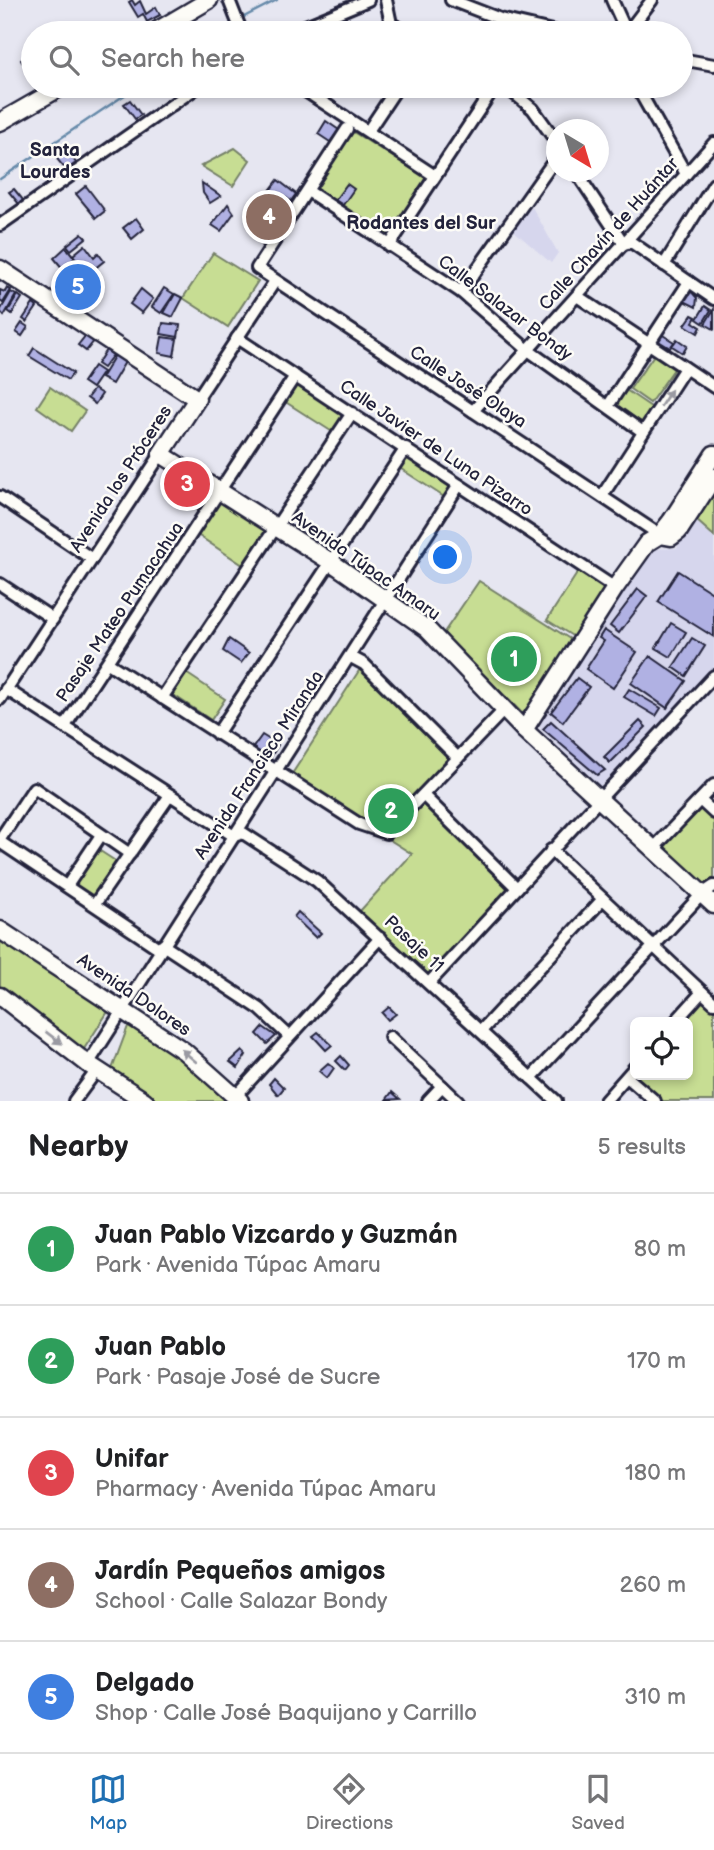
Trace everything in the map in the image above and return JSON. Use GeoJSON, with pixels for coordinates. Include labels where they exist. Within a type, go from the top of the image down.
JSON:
{"type":"FeatureCollection","features":[{"type":"Feature","properties":{"kind":"street"},"geometry":{"type":"LineString","coordinates":[[173,21],[209,0]]}},
{"type":"Feature","properties":{"kind":"street"},"geometry":{"type":"LineString","coordinates":[[318,21],[368,0]]}},
{"type":"Feature","properties":{"kind":"street"},"geometry":{"type":"LineString","coordinates":[[386,0],[390,21]]}},
{"type":"Feature","properties":{"kind":"street"},"geometry":{"type":"LineString","coordinates":[[451,0],[509,21]]}},
{"type":"Feature","properties":{"kind":"street"},"geometry":{"type":"LineString","coordinates":[[612,0],[622,21]]}},
{"type":"Feature","properties":{"kind":"street"},"geometry":{"type":"LineString","coordinates":[[636,21],[652,0]]}},
{"type":"Feature","properties":{"kind":"street"},"geometry":{"type":"LineString","coordinates":[[229,1],[237,21]]}},
{"type":"Feature","properties":{"kind":"street"},"geometry":{"type":"LineString","coordinates":[[693,61],[714,65]]}},
{"type":"Feature","properties":{"kind":"street"},"geometry":{"type":"LineString","coordinates":[[0,122],[42,98]]}},
{"type":"Feature","properties":{"kind":"street"},"geometry":{"type":"LineString","coordinates":[[0,225],[182,98]]}},
{"type":"Feature","properties":{"kind":"street"},"geometry":{"type":"LineString","coordinates":[[317,98],[435,176]]}},
{"type":"Feature","properties":{"kind":"street"},"geometry":{"type":"LineString","coordinates":[[368,131],[390,98]]}},
{"type":"Feature","properties":{"kind":"street"},"geometry":{"type":"LineString","coordinates":[[389,246],[487,98]]}},
{"type":"Feature","properties":{"kind":"street"},"geometry":{"type":"LineString","coordinates":[[520,98],[533,109],[546,127]]}},
{"type":"Feature","properties":{"kind":"street"},"geometry":{"type":"LineString","coordinates":[[643,98],[687,174]]}},
{"type":"Feature","properties":{"kind":"street"},"geometry":{"type":"LineString","coordinates":[[308,191],[347,129]]}},
{"type":"Feature","properties":{"kind":"street","name":"Calle Chavín de Huántar"},"geometry":{"type":"LineString","coordinates":[[473,411],[714,143]]}},
{"type":"Feature","properties":{"kind":"street"},"geometry":{"type":"LineString","coordinates":[[461,292],[546,172]]}},
{"type":"Feature","properties":{"kind":"street"},"geometry":{"type":"LineString","coordinates":[[583,182],[624,244],[631,242],[714,299]]}},
{"type":"Feature","properties":{"kind":"street"},"geometry":{"type":"LineString","coordinates":[[664,265],[714,184]]}},
{"type":"Feature","properties":{"kind":"street","name":"Calle Salazar Bondy"},"geometry":{"type":"LineString","coordinates":[[308,191],[461,292],[528,350],[643,432]]}},
{"type":"Feature","properties":{"kind":"street","name":"Calle José Olaya"},"geometry":{"type":"LineString","coordinates":[[308,191],[257,268],[660,535]]}},
{"type":"Feature","properties":{"kind":"street"},"geometry":{"type":"LineString","coordinates":[[0,269],[197,399]]}},
{"type":"Feature","properties":{"kind":"street","name":"Avenida los Próceres"},"geometry":{"type":"LineString","coordinates":[[3,694],[275,281]]}},
{"type":"Feature","properties":{"kind":"street"},"geometry":{"type":"LineString","coordinates":[[608,406],[689,282]]}},
{"type":"Feature","properties":{"kind":"street"},"geometry":{"type":"LineString","coordinates":[[577,296],[714,387]]}},
{"type":"Feature","properties":{"kind":"street","name":"Calle Javier de Luna Pizarro"},"geometry":{"type":"LineString","coordinates":[[237,338],[615,588]]}},
{"type":"Feature","properties":{"kind":"street"},"geometry":{"type":"LineString","coordinates":[[601,496],[685,368]]}},
{"type":"Feature","properties":{"kind":"street","name":"Pasaje Mateo Pumacahua"},"geometry":{"type":"LineString","coordinates":[[65,726],[295,376]]}},
{"type":"Feature","properties":{"kind":"street"},"geometry":{"type":"LineString","coordinates":[[162,698],[352,413]]}},
{"type":"Feature","properties":{"kind":"street"},"geometry":{"type":"LineString","coordinates":[[217,734],[406,448]]}},
{"type":"Feature","properties":{"kind":"street","name":"Avenida Túpac Amaru"},"geometry":{"type":"LineString","coordinates":[[161,454],[331,562],[427,629],[524,730],[653,849],[710,895]]}},
{"type":"Feature","properties":{"kind":"street"},"geometry":{"type":"LineString","coordinates":[[524,730],[615,588],[647,542],[660,535],[714,454]]}},
{"type":"Feature","properties":{"kind":"street"},"geometry":{"type":"LineString","coordinates":[[660,535],[671,537],[679,531],[714,477]]}},
{"type":"Feature","properties":{"kind":"street","name":"Avenida Francisco Miranda"},"geometry":{"type":"LineString","coordinates":[[74,1101],[121,1008],[460,485]]}},
{"type":"Feature","properties":{"kind":"street"},"geometry":{"type":"LineString","coordinates":[[0,497],[92,559]]}},
{"type":"Feature","properties":{"kind":"street"},"geometry":{"type":"LineString","coordinates":[[0,584],[53,619]]}},
{"type":"Feature","properties":{"kind":"street"},"geometry":{"type":"LineString","coordinates":[[351,657],[363,664],[458,758]]}},
{"type":"Feature","properties":{"kind":"street"},"geometry":{"type":"LineString","coordinates":[[108,663],[359,824],[386,833],[504,710]]}},
{"type":"Feature","properties":{"kind":"street"},"geometry":{"type":"LineString","coordinates":[[429,983],[714,676]]}},
{"type":"Feature","properties":{"kind":"street"},"geometry":{"type":"LineString","coordinates":[[3,694],[65,726],[234,836]]}},
{"type":"Feature","properties":{"kind":"street"},"geometry":{"type":"LineString","coordinates":[[653,849],[714,785]]}},
{"type":"Feature","properties":{"kind":"street"},"geometry":{"type":"LineString","coordinates":[[130,854],[34,788],[0,840],[260,1009],[289,1036]]}},
{"type":"Feature","properties":{"kind":"street"},"geometry":{"type":"LineString","coordinates":[[96,904],[170,795]]}},
{"type":"Feature","properties":{"kind":"street"},"geometry":{"type":"LineString","coordinates":[[423,795],[517,888]]}},
{"type":"Feature","properties":{"kind":"street"},"geometry":{"type":"LineString","coordinates":[[700,800],[714,813]]}},
{"type":"Feature","properties":{"kind":"street","name":"Pasaje 11"},"geometry":{"type":"LineString","coordinates":[[234,836],[243,833],[317,881],[556,1101]]}},
{"type":"Feature","properties":{"kind":"street"},"geometry":{"type":"LineString","coordinates":[[67,886],[101,835]]}},
{"type":"Feature","properties":{"kind":"street"},"geometry":{"type":"LineString","coordinates":[[551,850],[714,1003]]}},
{"type":"Feature","properties":{"kind":"street"},"geometry":{"type":"LineString","coordinates":[[531,1078],[653,947],[710,895]]}},
{"type":"Feature","properties":{"kind":"street"},"geometry":{"type":"LineString","coordinates":[[481,1031],[603,899]]}},
{"type":"Feature","properties":{"kind":"street","name":"Avenida Dolores"},"geometry":{"type":"LineString","coordinates":[[0,930],[184,1051],[237,1099]]}},
{"type":"Feature","properties":{"kind":"street"},"geometry":{"type":"LineString","coordinates":[[237,1099],[289,1036],[380,938]]}},
{"type":"Feature","properties":{"kind":"street"},"geometry":{"type":"LineString","coordinates":[[680,1017],[702,992]]}},
{"type":"Feature","properties":{"kind":"street"},"geometry":{"type":"LineString","coordinates":[[0,996],[93,1067],[145,1101]]}},
{"type":"Feature","properties":{"kind":"street"},"geometry":{"type":"LineString","coordinates":[[390,1037],[457,1101]]}},
{"type":"Feature","properties":{"kind":"street"},"geometry":{"type":"LineString","coordinates":[[605,1101],[630,1073]]}},
{"type":"Feature","properties":{"kind":"street"},"geometry":{"type":"LineString","coordinates":[[627,1077],[654,1101]]}},
{"type":"Feature","properties":{"kind":"street"},"geometry":{"type":"LineString","coordinates":[[428,1101],[442,1086]]}},
{"type":"Feature","properties":{"kind":"shaded area"},"geometry":{"type":"Polygon","coordinates":[[[532,207],[558,253],[551,263],[513,230],[532,207]]]}},
{"type":"Feature","properties":{"kind":"shaded area"},"geometry":{"type":"Polygon","coordinates":[[[695,519],[714,536],[714,669],[600,786],[541,730],[540,724],[651,549],[677,548],[695,519]]]}},
{"type":"Feature","properties":{"kind":"green space"},"geometry":{"type":"Polygon","coordinates":[[[350,130],[428,179],[389,237],[312,188],[350,130]]]}},
{"type":"Feature","properties":{"kind":"green space"},"geometry":{"type":"Polygon","coordinates":[[[235,148],[250,160],[233,186],[201,166],[235,148]]]}},
{"type":"Feature","properties":{"kind":"green space"},"geometry":{"type":"Polygon","coordinates":[[[213,253],[258,281],[228,327],[183,298],[213,253]]]}},
{"type":"Feature","properties":{"kind":"green space"},"geometry":{"type":"Polygon","coordinates":[[[654,355],[674,369],[650,403],[630,389],[654,355]]]}},
{"type":"Feature","properties":{"kind":"green space"},"geometry":{"type":"Polygon","coordinates":[[[297,382],[347,415],[334,433],[284,401],[297,382]]]}},
{"type":"Feature","properties":{"kind":"green space"},"geometry":{"type":"Polygon","coordinates":[[[50,387],[85,411],[71,431],[37,407],[50,387]]]}},
{"type":"Feature","properties":{"kind":"green space"},"geometry":{"type":"Polygon","coordinates":[[[626,390],[654,409],[644,424],[616,405],[626,390]]]}},
{"type":"Feature","properties":{"kind":"green space"},"geometry":{"type":"Polygon","coordinates":[[[407,453],[456,486],[447,499],[398,467],[407,453]]]}},
{"type":"Feature","properties":{"kind":"green space"},"geometry":{"type":"Polygon","coordinates":[[[714,490],[714,536],[695,519],[714,490]]]}},
{"type":"Feature","properties":{"kind":"green space"},"geometry":{"type":"Polygon","coordinates":[[[221,497],[271,530],[246,567],[196,534],[221,497]]]}},
{"type":"Feature","properties":{"kind":"green space"},"geometry":{"type":"Polygon","coordinates":[[[578,572],[605,589],[574,637],[547,620],[578,572]]]}},
{"type":"Feature","properties":{"kind":"green space"},"geometry":{"type":"Polygon","coordinates":[[[479,581],[573,641],[523,714],[443,634],[479,581]]]}},
{"type":"Feature","properties":{"kind":"green space"},"geometry":{"type":"Polygon","coordinates":[[[362,666],[456,760],[422,796],[512,887],[431,973],[426,974],[360,911],[412,854],[290,777],[362,666]]]}},
{"type":"Feature","properties":{"kind":"green space"},"geometry":{"type":"Polygon","coordinates":[[[186,673],[225,699],[211,720],[172,694],[186,673]]]}},
{"type":"Feature","properties":{"kind":"green space"},"geometry":{"type":"Polygon","coordinates":[[[699,805],[714,818],[714,877],[705,887],[660,847],[699,805]]]}},
{"type":"Feature","properties":{"kind":"green space"},"geometry":{"type":"Polygon","coordinates":[[[97,849],[120,864],[96,899],[73,884],[97,849]]]}},
{"type":"Feature","properties":{"kind":"green space"},"geometry":{"type":"Polygon","coordinates":[[[0,935],[111,1007],[82,1052],[0,988],[0,935]]]}},
{"type":"Feature","properties":{"kind":"green space"},"geometry":{"type":"Polygon","coordinates":[[[703,999],[714,1008],[714,1101],[660,1101],[637,1080],[693,1080],[693,1017],[686,1017],[703,999]]]}},
{"type":"Feature","properties":{"kind":"green space"},"geometry":{"type":"Polygon","coordinates":[[[130,1021],[179,1052],[233,1101],[154,1101],[111,1072],[130,1021]]]}},
{"type":"Feature","properties":{"kind":"building"},"geometry":{"type":"Polygon","coordinates":[[[132,0],[135,5],[140,1],[146,14],[156,7],[160,15],[146,21],[143,14],[138,17],[129,2],[132,0]]]}},
{"type":"Feature","properties":{"kind":"building"},"geometry":{"type":"Polygon","coordinates":[[[130,100],[141,115],[135,119],[124,104],[130,100]]]}},
{"type":"Feature","properties":{"kind":"building"},"geometry":{"type":"Polygon","coordinates":[[[326,121],[339,130],[330,142],[318,134],[326,121]]]}},
{"type":"Feature","properties":{"kind":"building"},"geometry":{"type":"Polygon","coordinates":[[[68,151],[76,163],[66,170],[57,159],[68,151]]]}},
{"type":"Feature","properties":{"kind":"building"},"geometry":{"type":"Polygon","coordinates":[[[278,180],[296,194],[291,201],[286,198],[282,204],[268,193],[278,180]]]}},
{"type":"Feature","properties":{"kind":"building"},"geometry":{"type":"Polygon","coordinates":[[[202,183],[221,196],[210,203],[203,193],[202,183]]]}},
{"type":"Feature","properties":{"kind":"building"},"geometry":{"type":"Polygon","coordinates":[[[347,184],[354,189],[343,205],[335,200],[347,184]]]}},
{"type":"Feature","properties":{"kind":"building"},"geometry":{"type":"Polygon","coordinates":[[[86,186],[105,211],[96,218],[76,194],[86,186]]]}},
{"type":"Feature","properties":{"kind":"building"},"geometry":{"type":"Polygon","coordinates":[[[14,189],[23,200],[19,204],[9,192],[14,189]]]}},
{"type":"Feature","properties":{"kind":"building"},"geometry":{"type":"Polygon","coordinates":[[[228,204],[234,213],[221,231],[212,225],[228,204]]]}},
{"type":"Feature","properties":{"kind":"building"},"geometry":{"type":"Polygon","coordinates":[[[136,218],[144,229],[132,239],[123,228],[136,218]]]}},
{"type":"Feature","properties":{"kind":"building"},"geometry":{"type":"Polygon","coordinates":[[[82,233],[86,238],[71,250],[67,245],[82,233]]]}},
{"type":"Feature","properties":{"kind":"building"},"geometry":{"type":"Polygon","coordinates":[[[85,245],[94,257],[98,253],[104,261],[88,274],[73,255],[85,245]]]}},
{"type":"Feature","properties":{"kind":"building"},"geometry":{"type":"Polygon","coordinates":[[[66,247],[75,258],[63,269],[54,258],[66,247]]]}},
{"type":"Feature","properties":{"kind":"building"},"geometry":{"type":"Polygon","coordinates":[[[7,288],[11,290],[3,303],[0,301],[0,290],[5,292],[7,288]]]}},
{"type":"Feature","properties":{"kind":"building"},"geometry":{"type":"Polygon","coordinates":[[[89,288],[96,296],[80,309],[74,301],[89,288]]]}},
{"type":"Feature","properties":{"kind":"building"},"geometry":{"type":"Polygon","coordinates":[[[164,288],[174,294],[161,313],[152,307],[164,288]]]}},
{"type":"Feature","properties":{"kind":"building"},"geometry":{"type":"Polygon","coordinates":[[[141,289],[153,299],[142,313],[130,304],[141,289]]]}},
{"type":"Feature","properties":{"kind":"building"},"geometry":{"type":"Polygon","coordinates":[[[690,290],[697,298],[696,307],[684,301],[690,290]]]}},
{"type":"Feature","properties":{"kind":"building"},"geometry":{"type":"Polygon","coordinates":[[[11,292],[16,295],[4,316],[0,311],[11,292]]]}},
{"type":"Feature","properties":{"kind":"building"},"geometry":{"type":"Polygon","coordinates":[[[175,294],[183,298],[173,317],[164,313],[175,294]]]}},
{"type":"Feature","properties":{"kind":"building"},"geometry":{"type":"Polygon","coordinates":[[[18,295],[22,298],[12,314],[8,311],[18,295]]]}},
{"type":"Feature","properties":{"kind":"building"},"geometry":{"type":"Polygon","coordinates":[[[33,304],[37,307],[27,322],[23,319],[33,304]]]}},
{"type":"Feature","properties":{"kind":"building"},"geometry":{"type":"Polygon","coordinates":[[[705,306],[711,310],[703,323],[697,319],[705,306]]]}},
{"type":"Feature","properties":{"kind":"building"},"geometry":{"type":"Polygon","coordinates":[[[714,309],[714,329],[705,324],[714,309]]]}},
{"type":"Feature","properties":{"kind":"building"},"geometry":{"type":"Polygon","coordinates":[[[692,315],[696,317],[693,322],[701,327],[698,333],[685,325],[692,315]]]}},
{"type":"Feature","properties":{"kind":"building"},"geometry":{"type":"Polygon","coordinates":[[[22,323],[28,327],[22,336],[16,332],[22,323]]]}},
{"type":"Feature","properties":{"kind":"building"},"geometry":{"type":"Polygon","coordinates":[[[163,323],[180,325],[178,337],[161,334],[163,323]]]}},
{"type":"Feature","properties":{"kind":"building"},"geometry":{"type":"Polygon","coordinates":[[[661,334],[674,342],[670,348],[657,340],[661,334]]]}},
{"type":"Feature","properties":{"kind":"building"},"geometry":{"type":"Polygon","coordinates":[[[86,335],[94,341],[86,351],[78,345],[86,335]]]}},
{"type":"Feature","properties":{"kind":"building"},"geometry":{"type":"Polygon","coordinates":[[[162,337],[177,339],[174,356],[159,353],[162,337]]]}},
{"type":"Feature","properties":{"kind":"building"},"geometry":{"type":"Polygon","coordinates":[[[677,339],[687,346],[683,353],[672,346],[677,339]]]}},
{"type":"Feature","properties":{"kind":"building"},"geometry":{"type":"Polygon","coordinates":[[[34,348],[73,373],[68,380],[29,356],[34,348]]]}},
{"type":"Feature","properties":{"kind":"building"},"geometry":{"type":"Polygon","coordinates":[[[106,350],[113,355],[103,368],[97,364],[106,350]]]}},
{"type":"Feature","properties":{"kind":"building"},"geometry":{"type":"Polygon","coordinates":[[[115,355],[125,362],[112,384],[101,378],[115,355]]]}},
{"type":"Feature","properties":{"kind":"building"},"geometry":{"type":"Polygon","coordinates":[[[94,366],[103,372],[92,388],[83,382],[94,366]]]}},
{"type":"Feature","properties":{"kind":"building"},"geometry":{"type":"Polygon","coordinates":[[[94,389],[102,394],[95,404],[87,398],[94,389]]]}},
{"type":"Feature","properties":{"kind":"building"},"geometry":{"type":"Polygon","coordinates":[[[678,571],[714,594],[714,637],[658,602],[678,571]]]}},
{"type":"Feature","properties":{"kind":"building"},"geometry":{"type":"Polygon","coordinates":[[[638,589],[647,596],[619,633],[610,626],[638,589]]]}},
{"type":"Feature","properties":{"kind":"building"},"geometry":{"type":"Polygon","coordinates":[[[671,623],[686,632],[671,657],[656,648],[671,623]]]}},
{"type":"Feature","properties":{"kind":"building"},"geometry":{"type":"Polygon","coordinates":[[[604,630],[637,652],[613,688],[586,669],[604,641],[599,638],[604,630]]]}},
{"type":"Feature","properties":{"kind":"building"},"geometry":{"type":"Polygon","coordinates":[[[692,638],[705,646],[686,676],[673,667],[692,638]]]}},
{"type":"Feature","properties":{"kind":"building"},"geometry":{"type":"Polygon","coordinates":[[[229,639],[249,653],[241,663],[223,651],[229,639]]]}},
{"type":"Feature","properties":{"kind":"building"},"geometry":{"type":"Polygon","coordinates":[[[650,656],[686,681],[667,708],[631,683],[650,656]]]}},
{"type":"Feature","properties":{"kind":"building"},"geometry":{"type":"Polygon","coordinates":[[[577,678],[589,687],[563,722],[551,712],[577,678]]]}},
{"type":"Feature","properties":{"kind":"building"},"geometry":{"type":"Polygon","coordinates":[[[629,689],[661,708],[656,716],[624,697],[629,689]]]}},
{"type":"Feature","properties":{"kind":"building"},"geometry":{"type":"Polygon","coordinates":[[[551,721],[605,770],[597,775],[543,729],[551,721]]]}},
{"type":"Feature","properties":{"kind":"building"},"geometry":{"type":"Polygon","coordinates":[[[640,721],[646,727],[610,763],[604,757],[640,721]]]}},
{"type":"Feature","properties":{"kind":"building"},"geometry":{"type":"Polygon","coordinates":[[[262,735],[278,745],[269,760],[252,749],[262,735]]]}},
{"type":"Feature","properties":{"kind":"building"},"geometry":{"type":"Polygon","coordinates":[[[298,912],[321,933],[316,938],[294,917],[298,912]]]}},
{"type":"Feature","properties":{"kind":"building"},"geometry":{"type":"Polygon","coordinates":[[[389,1007],[396,1014],[388,1020],[382,1013],[389,1007]]]}},
{"type":"Feature","properties":{"kind":"building"},"geometry":{"type":"Polygon","coordinates":[[[263,1027],[276,1036],[267,1044],[257,1034],[263,1027]]]}},
{"type":"Feature","properties":{"kind":"building"},"geometry":{"type":"Polygon","coordinates":[[[318,1032],[332,1045],[326,1050],[313,1036],[318,1032]]]}},
{"type":"Feature","properties":{"kind":"building"},"geometry":{"type":"Polygon","coordinates":[[[242,1051],[246,1055],[238,1068],[230,1062],[242,1051]]]}},
{"type":"Feature","properties":{"kind":"building"},"geometry":{"type":"Polygon","coordinates":[[[341,1056],[349,1065],[345,1070],[336,1061],[341,1056]]]}},
{"type":"Feature","properties":{"kind":"building"},"geometry":{"type":"Polygon","coordinates":[[[328,1063],[334,1068],[327,1078],[319,1071],[328,1063]]]}},
{"type":"Feature","properties":{"kind":"building"},"geometry":{"type":"Polygon","coordinates":[[[274,1078],[284,1088],[278,1095],[269,1084],[274,1078]]]}},
{"type":"Feature","properties":{"kind":"building"},"geometry":{"type":"Polygon","coordinates":[[[392,1092],[400,1099],[386,1100],[392,1092]]]}},
{"type":"Feature","properties":{"kind":"waterway"},"geometry":{"type":"LineString","coordinates":[[240,19],[277,0]]}},
{"type":"Feature","properties":{"kind":"waterway"},"geometry":{"type":"LineString","coordinates":[[0,179],[120,98]]}},
{"type":"Feature","properties":{"kind":"place","name":"Jardín Pequeños amigos"},"geometry":{"type":"Point","coordinates":[269,217]}},
{"type":"Feature","properties":{"kind":"place","name":"Delgado"},"geometry":{"type":"Point","coordinates":[78,287]}},
{"type":"Feature","properties":{"kind":"place","name":"Unifar"},"geometry":{"type":"Point","coordinates":[187,484]}},
{"type":"Feature","properties":{"kind":"place","name":"Juan Pablo Vizcardo y Guzmán"},"geometry":{"type":"Point","coordinates":[514,659]}},
{"type":"Feature","properties":{"kind":"place","name":"Juan Pablo"},"geometry":{"type":"Point","coordinates":[391,811]}},
{"type":"Feature","properties":{"kind":"district","name":"Santa Lourdes"},"geometry":{"type":"Point","coordinates":[55,161]}},
{"type":"Feature","properties":{"kind":"district","name":"Rodantes del Sur"},"geometry":{"type":"Point","coordinates":[421,223]}}]}
